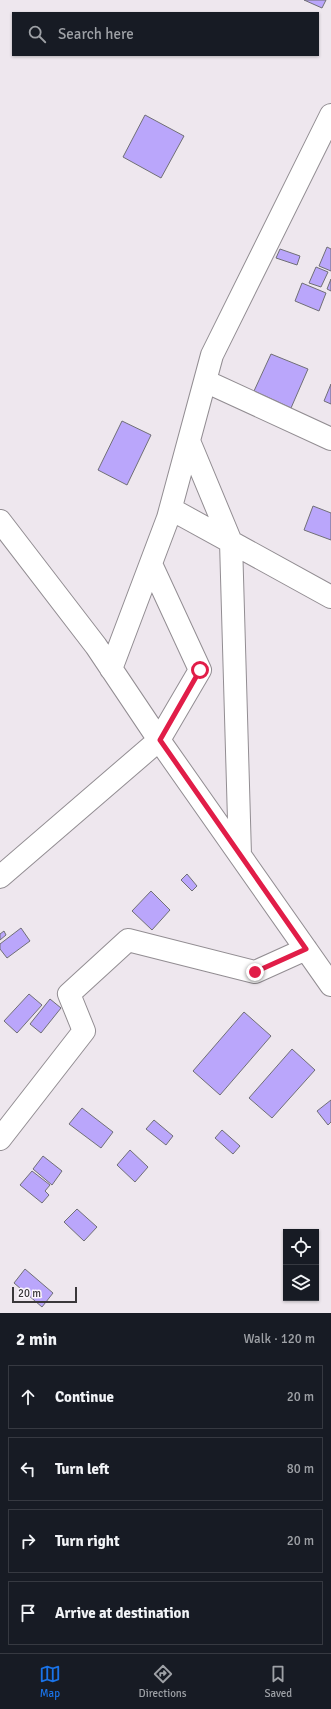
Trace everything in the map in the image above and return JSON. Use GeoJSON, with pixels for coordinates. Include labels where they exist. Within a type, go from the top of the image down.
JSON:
{"type":"FeatureCollection","features":[{"type":"Feature","properties":{"kind":"street"},"geometry":{"type":"LineString","coordinates":[[111,669],[171,508],[212,355],[330,120]]}},
{"type":"Feature","properties":{"kind":"street"},"geometry":{"type":"LineString","coordinates":[[205,381],[331,439]]}},
{"type":"Feature","properties":{"kind":"street"},"geometry":{"type":"LineString","coordinates":[[189,441],[231,542],[240,854]]}},
{"type":"Feature","properties":{"kind":"street"},"geometry":{"type":"LineString","coordinates":[[171,508],[231,542],[330,594]]}},
{"type":"Feature","properties":{"kind":"street"},"geometry":{"type":"LineString","coordinates":[[0,521],[96,646],[331,985]]}},
{"type":"Feature","properties":{"kind":"street"},"geometry":{"type":"LineString","coordinates":[[0,877],[160,740],[200,670],[151,564]]}},
{"type":"Feature","properties":{"kind":"street"},"geometry":{"type":"LineString","coordinates":[[0,1139],[84,1031],[69,994],[128,940],[255,972],[306,949]]}},
{"type":"Feature","properties":{"kind":"building"},"geometry":{"type":"Polygon","coordinates":[[[304,0],[326,0],[322,8],[304,0]]]}},
{"type":"Feature","properties":{"kind":"building"},"geometry":{"type":"Polygon","coordinates":[[[145,115],[184,136],[161,178],[123,157],[145,115]]]}},
{"type":"Feature","properties":{"kind":"building"},"geometry":{"type":"Polygon","coordinates":[[[327,247],[331,249],[331,271],[319,266],[327,247]]]}},
{"type":"Feature","properties":{"kind":"building"},"geometry":{"type":"Polygon","coordinates":[[[280,249],[300,256],[297,265],[276,258],[280,249]]]}},
{"type":"Feature","properties":{"kind":"building"},"geometry":{"type":"Polygon","coordinates":[[[316,267],[328,272],[321,287],[309,283],[316,267]]]}},
{"type":"Feature","properties":{"kind":"building"},"geometry":{"type":"Polygon","coordinates":[[[331,279],[331,291],[327,289],[331,279]]]}},
{"type":"Feature","properties":{"kind":"building"},"geometry":{"type":"Polygon","coordinates":[[[302,283],[326,293],[319,311],[295,301],[302,283]]]}},
{"type":"Feature","properties":{"kind":"building"},"geometry":{"type":"Polygon","coordinates":[[[271,354],[308,369],[291,408],[254,391],[271,354]]]}},
{"type":"Feature","properties":{"kind":"building"},"geometry":{"type":"Polygon","coordinates":[[[331,384],[331,404],[324,401],[331,384]]]}},
{"type":"Feature","properties":{"kind":"building"},"geometry":{"type":"Polygon","coordinates":[[[122,421],[151,435],[127,485],[98,470],[122,421]]]}},
{"type":"Feature","properties":{"kind":"building"},"geometry":{"type":"Polygon","coordinates":[[[313,506],[331,513],[331,540],[304,530],[313,506]]]}},
{"type":"Feature","properties":{"kind":"building"},"geometry":{"type":"Polygon","coordinates":[[[187,874],[197,886],[192,891],[181,880],[187,874]]]}},
{"type":"Feature","properties":{"kind":"building"},"geometry":{"type":"Polygon","coordinates":[[[151,891],[170,910],[152,930],[132,911],[151,891]]]}},
{"type":"Feature","properties":{"kind":"building"},"geometry":{"type":"Polygon","coordinates":[[[21,928],[30,941],[7,958],[0,949],[0,944],[21,928]]]}},
{"type":"Feature","properties":{"kind":"building"},"geometry":{"type":"Polygon","coordinates":[[[4,931],[6,935],[0,940],[0,934],[4,931]]]}},
{"type":"Feature","properties":{"kind":"building"},"geometry":{"type":"Polygon","coordinates":[[[29,994],[42,1005],[17,1033],[4,1021],[29,994]]]}},
{"type":"Feature","properties":{"kind":"building"},"geometry":{"type":"Polygon","coordinates":[[[50,999],[61,1008],[41,1033],[30,1024],[50,999]]]}},
{"type":"Feature","properties":{"kind":"building"},"geometry":{"type":"Polygon","coordinates":[[[244,1012],[271,1036],[220,1095],[193,1071],[244,1012]]]}},
{"type":"Feature","properties":{"kind":"building"},"geometry":{"type":"Polygon","coordinates":[[[292,1049],[315,1070],[272,1118],[249,1098],[292,1049]]]}},
{"type":"Feature","properties":{"kind":"building"},"geometry":{"type":"Polygon","coordinates":[[[331,1100],[331,1122],[328,1125],[317,1111],[331,1100]]]}},
{"type":"Feature","properties":{"kind":"building"},"geometry":{"type":"Polygon","coordinates":[[[82,1108],[113,1132],[101,1148],[69,1124],[82,1108]]]}},
{"type":"Feature","properties":{"kind":"building"},"geometry":{"type":"Polygon","coordinates":[[[154,1120],[173,1136],[166,1145],[146,1129],[154,1120]]]}},
{"type":"Feature","properties":{"kind":"building"},"geometry":{"type":"Polygon","coordinates":[[[222,1130],[240,1146],[233,1154],[215,1138],[222,1130]]]}},
{"type":"Feature","properties":{"kind":"building"},"geometry":{"type":"Polygon","coordinates":[[[130,1150],[148,1167],[135,1182],[117,1165],[130,1150]]]}},
{"type":"Feature","properties":{"kind":"building"},"geometry":{"type":"Polygon","coordinates":[[[43,1156],[62,1171],[52,1185],[33,1169],[43,1156]]]}},
{"type":"Feature","properties":{"kind":"building"},"geometry":{"type":"Polygon","coordinates":[[[32,1171],[50,1185],[45,1191],[49,1195],[42,1203],[20,1185],[32,1171]]]}},
{"type":"Feature","properties":{"kind":"building"},"geometry":{"type":"Polygon","coordinates":[[[77,1209],[97,1227],[84,1241],[64,1222],[77,1209]]]}},
{"type":"Feature","properties":{"kind":"building"},"geometry":{"type":"Polygon","coordinates":[[[25,1269],[53,1293],[42,1307],[14,1283],[25,1269]]]}},
{"type":"Feature","properties":{"kind":"route"},"geometry":{"type":"LineString","coordinates":[[200,670],[160,740],[306,949],[255,972]]}}]}
